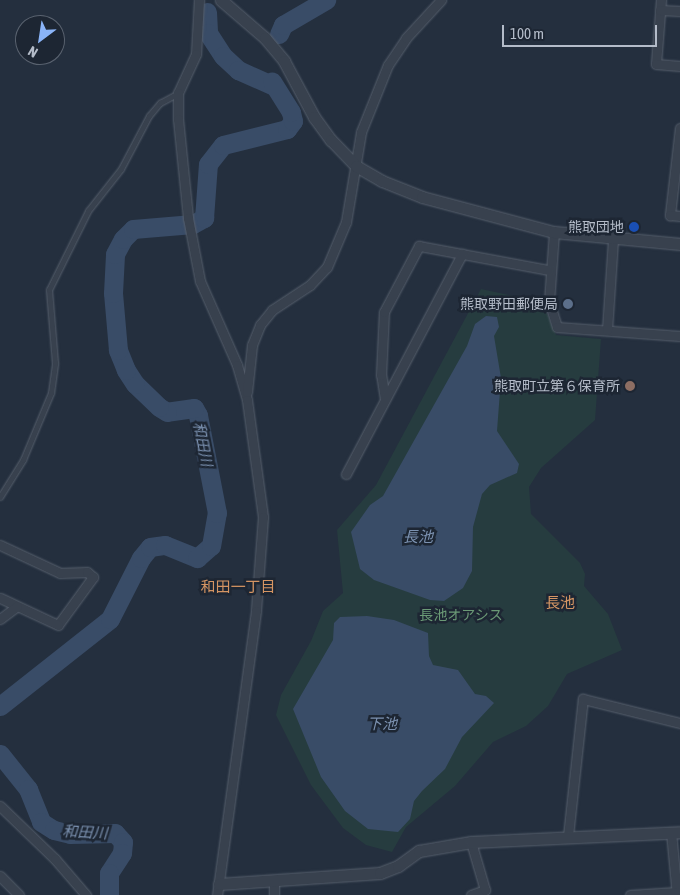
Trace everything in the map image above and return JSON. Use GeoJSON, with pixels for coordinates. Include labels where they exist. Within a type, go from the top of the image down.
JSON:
{"type":"FeatureCollection","features":[{"type":"Feature","properties":{"kind":"street"},"geometry":{"type":"LineString","coordinates":[[199,0],[196,54],[178,93],[178,119],[192,246],[200,281],[237,365],[247,400],[261,495],[261,561],[218,890],[274,882],[380,873],[398,866],[419,851],[471,842],[676,832],[677,893],[630,895]]}},
{"type":"Feature","properties":{"kind":"street"},"geometry":{"type":"LineString","coordinates":[[221,0],[265,38],[284,61],[314,118],[356,166],[382,181],[422,197],[554,232],[613,240],[680,244]]}},
{"type":"Feature","properties":{"kind":"street"},"geometry":{"type":"LineString","coordinates":[[247,400],[252,345],[260,325],[272,310],[310,285],[327,267],[346,222],[361,132],[388,65],[406,38],[441,0]]}},
{"type":"Feature","properties":{"kind":"street"},"geometry":{"type":"LineString","coordinates":[[680,12],[661,5],[656,64],[680,66]]}},
{"type":"Feature","properties":{"kind":"street"},"geometry":{"type":"LineString","coordinates":[[680,128],[670,215],[680,216]]}},
{"type":"Feature","properties":{"kind":"street"},"geometry":{"type":"LineString","coordinates":[[554,232],[549,270],[549,301],[557,328],[680,336]]}},
{"type":"Feature","properties":{"kind":"street"},"geometry":{"type":"LineString","coordinates":[[608,330],[613,240]]}},
{"type":"Feature","properties":{"kind":"street"},"geometry":{"type":"LineString","coordinates":[[385,399],[382,375],[384,312],[419,246],[549,270]]}},
{"type":"Feature","properties":{"kind":"street"},"geometry":{"type":"LineString","coordinates":[[346,474],[462,254]]}},
{"type":"Feature","properties":{"kind":"street"},"geometry":{"type":"LineString","coordinates":[[0,545],[60,573],[87,572],[93,578],[58,625],[0,598]]}},
{"type":"Feature","properties":{"kind":"street"},"geometry":{"type":"LineString","coordinates":[[0,619],[17,606]]}},
{"type":"Feature","properties":{"kind":"street"},"geometry":{"type":"LineString","coordinates":[[568,836],[583,699],[680,723]]}},
{"type":"Feature","properties":{"kind":"street"},"geometry":{"type":"LineString","coordinates":[[0,806],[67,871],[86,895]]}},
{"type":"Feature","properties":{"kind":"street"},"geometry":{"type":"LineString","coordinates":[[470,895],[485,890],[471,842]]}},
{"type":"Feature","properties":{"kind":"street"},"geometry":{"type":"LineString","coordinates":[[0,876],[19,895]]}},
{"type":"Feature","properties":{"kind":"street"},"geometry":{"type":"LineString","coordinates":[[274,882],[274,895]]}},
{"type":"Feature","properties":{"kind":"lane"},"geometry":{"type":"LineString","coordinates":[[0,497],[23,460],[51,393],[55,363],[49,290],[88,211],[120,170],[150,116],[160,103],[178,93]]}},
{"type":"Feature","properties":{"kind":"green space","name":"長池オアシス"},"geometry":{"type":"Polygon","coordinates":[[[481,289],[542,302],[556,335],[601,339],[595,420],[541,468],[529,487],[531,514],[580,563],[585,574],[584,586],[608,614],[622,650],[567,674],[548,706],[526,726],[493,742],[455,786],[406,827],[392,852],[366,845],[343,828],[311,785],[276,715],[281,695],[311,641],[323,611],[343,593],[337,530],[376,485],[481,289]]]}},
{"type":"Feature","properties":{"kind":"water","name":"長池"},"geometry":{"type":"Polygon","coordinates":[[[486,316],[497,317],[499,327],[494,336],[501,378],[497,431],[519,464],[517,473],[490,485],[482,494],[473,527],[472,571],[463,588],[444,601],[430,600],[374,580],[360,569],[351,532],[370,505],[383,496],[467,346],[475,324],[486,316]]]}},
{"type":"Feature","properties":{"kind":"water","name":"下池"},"geometry":{"type":"Polygon","coordinates":[[[367,616],[394,620],[428,633],[429,656],[433,665],[458,670],[475,694],[486,696],[494,703],[462,737],[445,769],[414,801],[410,819],[398,832],[368,829],[345,811],[321,777],[293,709],[333,640],[334,623],[340,617],[367,616]]]}},
{"type":"Feature","properties":{"kind":"waterway","name":"和田川"},"geometry":{"type":"LineString","coordinates":[[279,34],[283,25],[326,0]]}},
{"type":"Feature","properties":{"kind":"waterway"},"geometry":{"type":"LineString","coordinates":[[207,12],[208,33],[223,56],[238,70],[274,86]]}},
{"type":"Feature","properties":{"kind":"waterway","name":"和田川"},"geometry":{"type":"LineString","coordinates":[[0,706],[110,619],[141,558],[150,547],[165,545],[197,558],[211,546],[217,513],[198,415],[194,408],[167,412],[159,407],[135,384],[126,370],[118,350],[113,293],[115,254],[123,239],[133,229],[193,224],[204,218],[208,164],[223,145],[287,129],[293,121],[291,112],[272,81]]}},
{"type":"Feature","properties":{"kind":"waterway","name":"和田川"},"geometry":{"type":"LineString","coordinates":[[0,754],[28,789],[41,822],[54,830],[70,834],[115,833],[123,842],[122,853],[109,873],[109,895]]}},
{"type":"Feature","properties":{"kind":"place","name":"熊取団地"},"geometry":{"type":"Point","coordinates":[634,227]}},
{"type":"Feature","properties":{"kind":"place","name":"熊取野田郵便局"},"geometry":{"type":"Point","coordinates":[568,304]}},
{"type":"Feature","properties":{"kind":"place","name":"熊取町立第６保育所"},"geometry":{"type":"Point","coordinates":[630,386]}},
{"type":"Feature","properties":{"kind":"district","name":"和田一丁目"},"geometry":{"type":"Point","coordinates":[238,587]}},
{"type":"Feature","properties":{"kind":"district","name":"長池"},"geometry":{"type":"Point","coordinates":[560,603]}}]}
